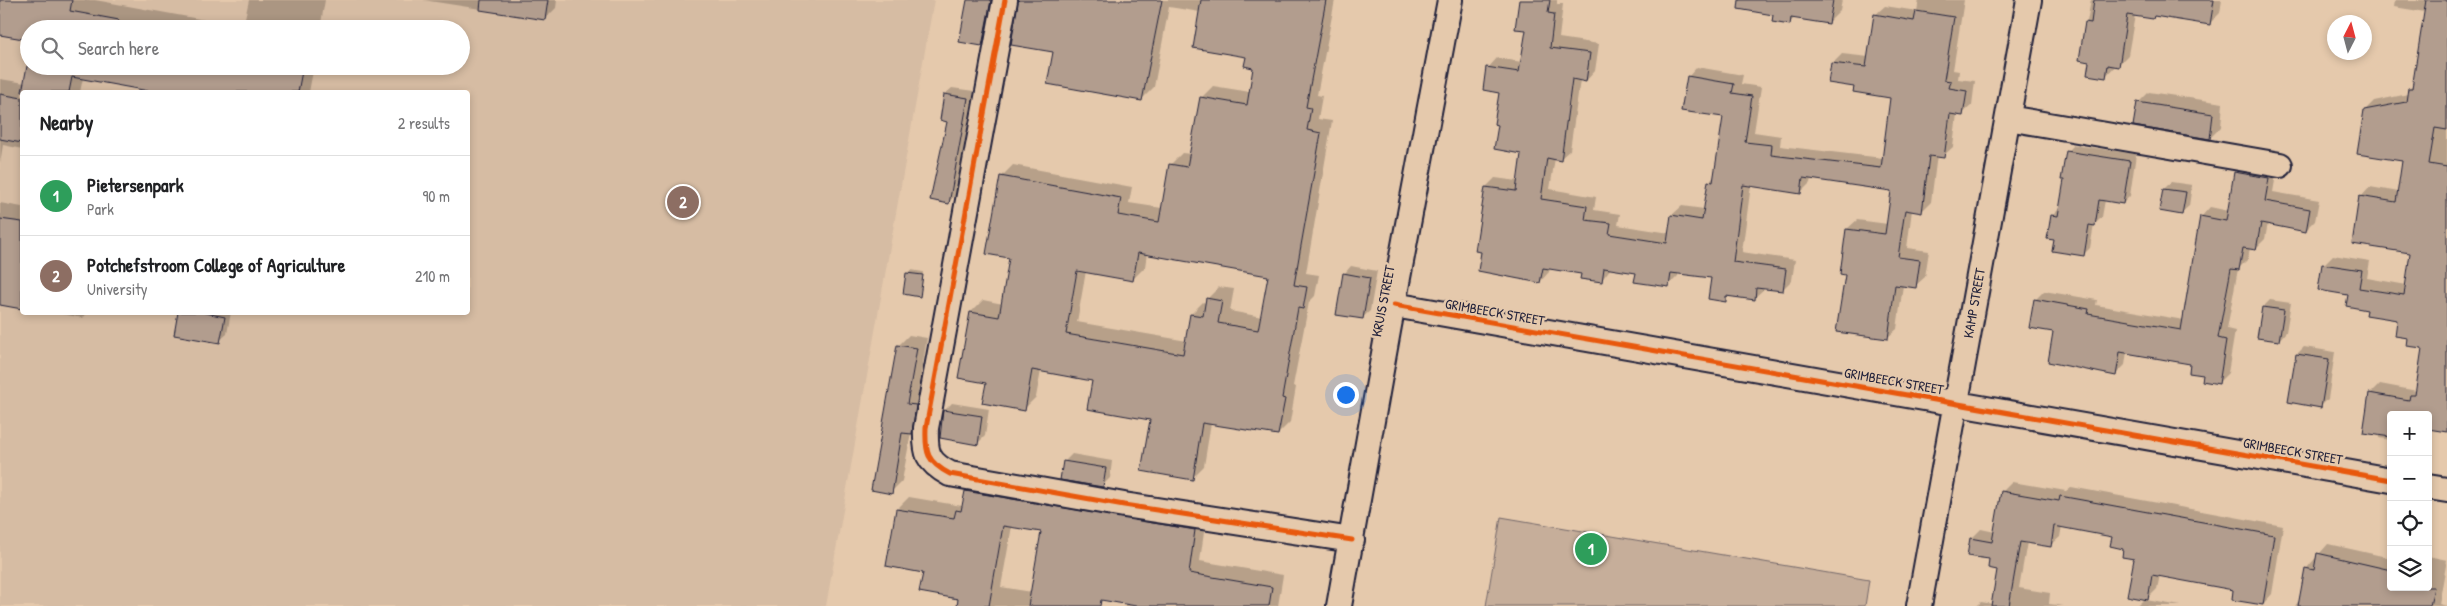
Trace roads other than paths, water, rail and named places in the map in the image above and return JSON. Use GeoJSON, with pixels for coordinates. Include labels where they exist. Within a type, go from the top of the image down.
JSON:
{"type":"FeatureCollection","features":[{"type":"Feature","properties":{"kind":"street"},"geometry":{"type":"LineString","coordinates":[[1005,0],[926,428],[926,448],[934,466],[950,474],[1124,505],[1352,540]]}},
{"type":"Feature","properties":{"kind":"street","name":"KRUIS STREET"},"geometry":{"type":"LineString","coordinates":[[1339,606],[1450,0]]}},
{"type":"Feature","properties":{"kind":"street","name":"KAMP STREET"},"geometry":{"type":"LineString","coordinates":[[1918,606],[2029,0]]}},
{"type":"Feature","properties":{"kind":"street"},"geometry":{"type":"LineString","coordinates":[[2008,118],[2280,165]]}},
{"type":"Feature","properties":{"kind":"street","name":"GRIMBEECK STREET"},"geometry":{"type":"LineString","coordinates":[[1394,305],[2387,479]]}},
{"type":"Feature","properties":{"kind":"street"},"geometry":{"type":"LineString","coordinates":[[2432,488],[2447,490]]}},
{"type":"Feature","properties":{"kind":"place","name":"Potchefstroom College of Agriculture"},"geometry":{"type":"Point","coordinates":[683,202]}},
{"type":"Feature","properties":{"kind":"place","name":"Pietersenpark"},"geometry":{"type":"Point","coordinates":[1591,549]}}]}
